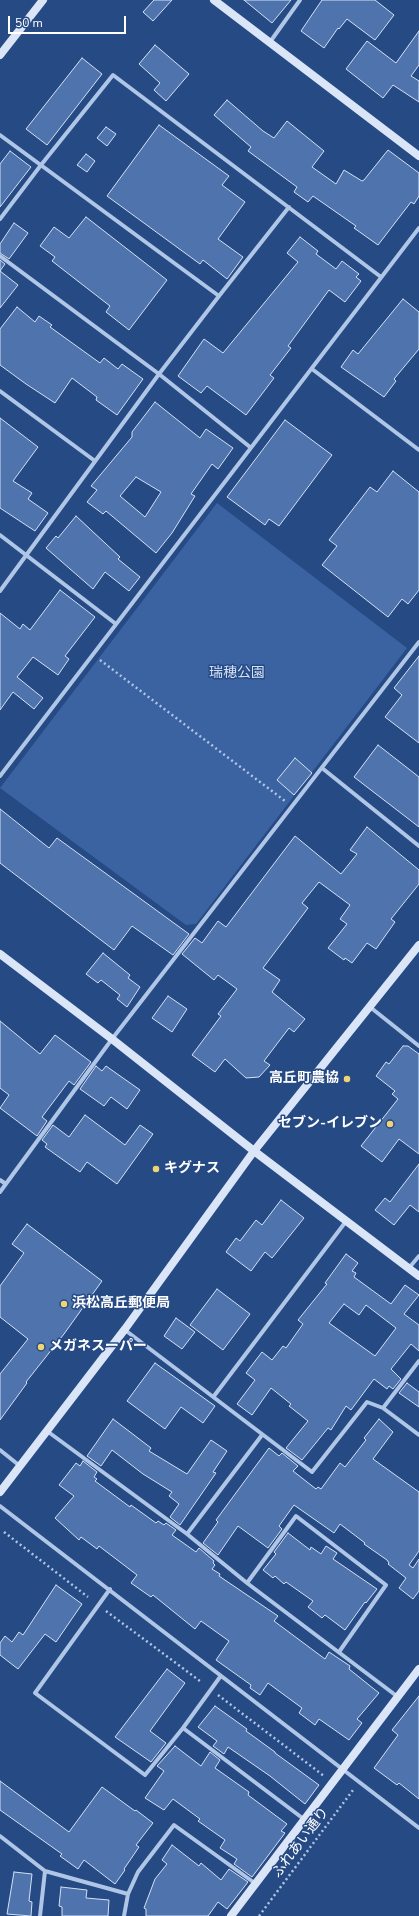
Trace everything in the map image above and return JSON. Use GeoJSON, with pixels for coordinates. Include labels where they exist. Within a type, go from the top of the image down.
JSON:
{"type":"FeatureCollection","features":[{"type":"Feature","properties":{"kind":"street"},"geometry":{"type":"LineString","coordinates":[[0,55],[43,0]]}},
{"type":"Feature","properties":{"kind":"street"},"geometry":{"type":"LineString","coordinates":[[214,0],[419,156]]}},
{"type":"Feature","properties":{"kind":"street"},"geometry":{"type":"LineString","coordinates":[[269,42],[300,0]]}},
{"type":"Feature","properties":{"kind":"street"},"geometry":{"type":"LineString","coordinates":[[0,219],[40,165],[113,75],[381,277]]}},
{"type":"Feature","properties":{"kind":"street"},"geometry":{"type":"LineString","coordinates":[[0,135],[219,296]]}},
{"type":"Feature","properties":{"kind":"street"},"geometry":{"type":"LineString","coordinates":[[0,591],[159,374],[289,207]]}},
{"type":"Feature","properties":{"kind":"street"},"geometry":{"type":"LineString","coordinates":[[0,776],[250,447],[312,369],[419,228]]}},
{"type":"Feature","properties":{"kind":"street"},"geometry":{"type":"LineString","coordinates":[[0,256],[159,374],[250,447]]}},
{"type":"Feature","properties":{"kind":"street"},"geometry":{"type":"LineString","coordinates":[[312,369],[419,450]]}},
{"type":"Feature","properties":{"kind":"street"},"geometry":{"type":"LineString","coordinates":[[0,391],[95,461]]}},
{"type":"Feature","properties":{"kind":"street"},"geometry":{"type":"LineString","coordinates":[[0,534],[116,624]]}},
{"type":"Feature","properties":{"kind":"street"},"geometry":{"type":"LineString","coordinates":[[0,1192],[112,1039],[419,642]]}},
{"type":"Feature","properties":{"kind":"street"},"geometry":{"type":"LineString","coordinates":[[322,768],[419,846]]}},
{"type":"Feature","properties":{"kind":"street"},"geometry":{"type":"LineString","coordinates":[[0,1492],[125,1329],[254,1151],[419,945]]}},
{"type":"Feature","properties":{"kind":"street"},"geometry":{"type":"LineString","coordinates":[[0,954],[112,1039],[254,1151],[419,1276]]}},
{"type":"Feature","properties":{"kind":"street"},"geometry":{"type":"LineString","coordinates":[[370,1007],[419,1046]]}},
{"type":"Feature","properties":{"kind":"street"},"geometry":{"type":"LineString","coordinates":[[0,1180],[6,1184]]}},
{"type":"Feature","properties":{"kind":"street"},"geometry":{"type":"LineString","coordinates":[[214,1396],[347,1220]]}},
{"type":"Feature","properties":{"kind":"street"},"geometry":{"type":"LineString","coordinates":[[409,1268],[419,1256]]}},
{"type":"Feature","properties":{"kind":"street"},"geometry":{"type":"LineString","coordinates":[[125,1329],[312,1472],[367,1402],[383,1408],[419,1435]]}},
{"type":"Feature","properties":{"kind":"street"},"geometry":{"type":"LineString","coordinates":[[383,1408],[419,1361]]}},
{"type":"Feature","properties":{"kind":"street"},"geometry":{"type":"LineString","coordinates":[[47,1431],[187,1534],[247,1583],[398,1697]]}},
{"type":"Feature","properties":{"kind":"street"},"geometry":{"type":"LineString","coordinates":[[187,1534],[262,1435]]}},
{"type":"Feature","properties":{"kind":"street"},"geometry":{"type":"LineString","coordinates":[[0,1450],[20,1466]]}},
{"type":"Feature","properties":{"kind":"street"},"geometry":{"type":"LineString","coordinates":[[0,1506],[110,1589],[220,1677],[419,1828]]}},
{"type":"Feature","properties":{"kind":"street"},"geometry":{"type":"LineString","coordinates":[[247,1583],[296,1516],[386,1585],[339,1652]]}},
{"type":"Feature","properties":{"kind":"street"},"geometry":{"type":"LineString","coordinates":[[110,1589],[35,1693],[145,1775],[183,1728],[220,1677]]}},
{"type":"Feature","properties":{"kind":"street"},"geometry":{"type":"LineString","coordinates":[[231,1916],[419,1669]]}},
{"type":"Feature","properties":{"kind":"street"},"geometry":{"type":"LineString","coordinates":[[183,1728],[305,1820]]}},
{"type":"Feature","properties":{"kind":"street"},"geometry":{"type":"LineString","coordinates":[[124,1916],[128,1894],[138,1872],[174,1825],[256,1884]]}},
{"type":"Feature","properties":{"kind":"street"},"geometry":{"type":"LineString","coordinates":[[0,1836],[45,1871],[128,1894]]}},
{"type":"Feature","properties":{"kind":"street"},"geometry":{"type":"LineString","coordinates":[[40,1916],[45,1871]]}},
{"type":"Feature","properties":{"kind":"path"},"geometry":{"type":"LineString","coordinates":[[93,654],[292,806]]}},
{"type":"Feature","properties":{"kind":"path"},"geometry":{"type":"LineString","coordinates":[[4,1532],[88,1597]]}},
{"type":"Feature","properties":{"kind":"path"},"geometry":{"type":"LineString","coordinates":[[106,1611],[200,1681]]}},
{"type":"Feature","properties":{"kind":"path"},"geometry":{"type":"LineString","coordinates":[[216,1694],[326,1777]]}},
{"type":"Feature","properties":{"kind":"path","name":"ふれあい通り"},"geometry":{"type":"LineString","coordinates":[[259,1916],[359,1782]]}},
{"type":"Feature","properties":{"kind":"green space","name":"瑞穂公園"},"geometry":{"type":"Polygon","coordinates":[[[217,503],[407,648],[196,924],[186,925],[0,788],[217,503]]]}},
{"type":"Feature","properties":{"kind":"building"},"geometry":{"type":"Polygon","coordinates":[[[154,0],[172,0],[153,21],[143,12],[154,0]]]}},
{"type":"Feature","properties":{"kind":"building"},"geometry":{"type":"Polygon","coordinates":[[[244,0],[291,0],[272,23],[244,0]]]}},
{"type":"Feature","properties":{"kind":"building"},"geometry":{"type":"Polygon","coordinates":[[[322,0],[375,0],[394,15],[375,40],[347,19],[339,29],[338,28],[324,48],[301,31],[322,0]]]}},
{"type":"Feature","properties":{"kind":"building"},"geometry":{"type":"Polygon","coordinates":[[[419,31],[419,65],[411,76],[419,81],[419,102],[393,85],[383,98],[346,69],[367,41],[396,63],[419,31]]]}},
{"type":"Feature","properties":{"kind":"building"},"geometry":{"type":"Polygon","coordinates":[[[155,45],[189,74],[166,101],[154,90],[160,83],[139,64],[155,45]]]}},
{"type":"Feature","properties":{"kind":"building"},"geometry":{"type":"Polygon","coordinates":[[[82,58],[102,74],[47,145],[26,129],[82,58]]]}},
{"type":"Feature","properties":{"kind":"building"},"geometry":{"type":"Polygon","coordinates":[[[227,100],[263,131],[274,138],[287,121],[324,151],[312,167],[336,184],[344,170],[362,181],[364,180],[388,150],[419,173],[419,196],[414,204],[411,202],[378,245],[354,228],[356,226],[313,196],[308,202],[294,192],[297,187],[248,151],[251,147],[214,115],[227,100]]]}},
{"type":"Feature","properties":{"kind":"building"},"geometry":{"type":"Polygon","coordinates":[[[159,125],[229,176],[222,185],[245,202],[218,239],[243,257],[227,279],[203,260],[200,264],[107,196],[159,125]]]}},
{"type":"Feature","properties":{"kind":"building"},"geometry":{"type":"Polygon","coordinates":[[[106,127],[116,134],[107,146],[97,138],[106,127]]]}},
{"type":"Feature","properties":{"kind":"building"},"geometry":{"type":"Polygon","coordinates":[[[10,151],[31,167],[0,207],[0,164],[10,151]]]}},
{"type":"Feature","properties":{"kind":"building"},"geometry":{"type":"Polygon","coordinates":[[[86,154],[95,161],[87,172],[77,165],[86,154]]]}},
{"type":"Feature","properties":{"kind":"building"},"geometry":{"type":"Polygon","coordinates":[[[86,217],[167,280],[129,330],[106,312],[110,306],[52,261],[55,257],[40,246],[54,227],[69,238],[86,217]]]}},
{"type":"Feature","properties":{"kind":"building"},"geometry":{"type":"Polygon","coordinates":[[[14,223],[28,233],[9,259],[0,253],[0,244],[14,223]]]}},
{"type":"Feature","properties":{"kind":"building"},"geometry":{"type":"Polygon","coordinates":[[[300,237],[318,251],[316,254],[336,269],[342,261],[359,274],[356,277],[361,281],[345,302],[329,290],[288,346],[291,348],[270,375],[274,378],[246,415],[207,386],[201,393],[178,376],[204,339],[223,353],[298,262],[287,253],[300,237]]]}},
{"type":"Feature","properties":{"kind":"building"},"geometry":{"type":"Polygon","coordinates":[[[0,260],[5,264],[0,271],[0,260]]]}},
{"type":"Feature","properties":{"kind":"building"},"geometry":{"type":"Polygon","coordinates":[[[0,271],[18,285],[0,308],[0,271]]]}},
{"type":"Feature","properties":{"kind":"building"},"geometry":{"type":"Polygon","coordinates":[[[403,299],[419,312],[419,349],[394,379],[396,381],[384,397],[341,367],[353,350],[358,354],[403,299]]]}},
{"type":"Feature","properties":{"kind":"building"},"geometry":{"type":"Polygon","coordinates":[[[17,307],[35,322],[39,316],[52,325],[50,327],[100,363],[104,358],[118,369],[122,364],[143,379],[117,415],[96,400],[97,397],[72,378],[55,403],[0,365],[0,329],[17,307]]]}},
{"type":"Feature","properties":{"kind":"building"},"geometry":{"type":"Polygon","coordinates":[[[155,402],[200,438],[206,429],[233,448],[218,469],[212,464],[191,494],[195,496],[172,533],[156,553],[106,511],[103,514],[87,502],[97,490],[91,486],[132,437],[132,432],[155,402]],[[136,477],[120,496],[145,517],[161,492],[136,477]]]}},
{"type":"Feature","properties":{"kind":"building"},"geometry":{"type":"Polygon","coordinates":[[[0,418],[38,447],[13,481],[32,493],[28,499],[48,513],[35,531],[0,508],[0,418]]]}},
{"type":"Feature","properties":{"kind":"building"},"geometry":{"type":"Polygon","coordinates":[[[285,420],[332,455],[279,526],[269,519],[265,525],[227,497],[285,420]]]}},
{"type":"Feature","properties":{"kind":"building"},"geometry":{"type":"Polygon","coordinates":[[[393,471],[419,492],[419,590],[408,604],[402,599],[388,617],[322,565],[337,546],[329,540],[370,487],[377,492],[393,471]]]}},
{"type":"Feature","properties":{"kind":"building"},"geometry":{"type":"Polygon","coordinates":[[[76,516],[120,557],[118,559],[140,577],[129,591],[105,572],[93,589],[46,548],[56,536],[58,538],[76,516]]]}},
{"type":"Feature","properties":{"kind":"building"},"geometry":{"type":"Polygon","coordinates":[[[60,590],[95,617],[65,656],[69,659],[58,675],[33,657],[17,677],[43,698],[34,709],[13,692],[0,710],[0,613],[20,629],[23,624],[30,630],[60,590]]]}},
{"type":"Feature","properties":{"kind":"building"},"geometry":{"type":"Polygon","coordinates":[[[419,656],[419,743],[385,717],[402,695],[394,688],[419,656]]]}},
{"type":"Feature","properties":{"kind":"building"},"geometry":{"type":"Polygon","coordinates":[[[378,745],[419,777],[419,827],[354,777],[378,745]]]}},
{"type":"Feature","properties":{"kind":"building"},"geometry":{"type":"Polygon","coordinates":[[[295,758],[312,773],[294,795],[277,780],[295,758]]]}},
{"type":"Feature","properties":{"kind":"building"},"geometry":{"type":"Polygon","coordinates":[[[0,809],[49,848],[57,838],[189,934],[173,955],[132,926],[114,950],[0,863],[0,809]]]}},
{"type":"Feature","properties":{"kind":"building"},"geometry":{"type":"Polygon","coordinates":[[[367,827],[419,870],[419,884],[391,919],[395,922],[376,949],[367,943],[352,963],[345,958],[344,960],[328,948],[347,924],[340,919],[350,905],[319,882],[302,903],[308,908],[263,968],[280,980],[272,992],[305,1019],[294,1032],[289,1028],[264,1061],[270,1065],[259,1077],[246,1078],[225,1059],[215,1072],[192,1055],[221,1016],[218,1014],[237,989],[218,975],[214,980],[182,954],[195,938],[202,943],[218,921],[226,927],[295,836],[341,874],[357,854],[350,850],[367,827]]]}},
{"type":"Feature","properties":{"kind":"building"},"geometry":{"type":"Polygon","coordinates":[[[103,953],[130,975],[128,978],[140,987],[127,1007],[117,999],[120,995],[101,980],[98,983],[86,974],[103,953]]]}},
{"type":"Feature","properties":{"kind":"building"},"geometry":{"type":"Polygon","coordinates":[[[168,996],[187,1009],[172,1032],[152,1018],[168,996]]]}},
{"type":"Feature","properties":{"kind":"building"},"geometry":{"type":"Polygon","coordinates":[[[0,1021],[40,1054],[55,1035],[91,1062],[74,1085],[69,1081],[42,1117],[47,1121],[37,1136],[0,1108],[9,1095],[0,1088],[0,1021]]]}},
{"type":"Feature","properties":{"kind":"building"},"geometry":{"type":"Polygon","coordinates":[[[403,1046],[408,1046],[419,1054],[419,1154],[399,1139],[382,1162],[361,1146],[398,1099],[392,1094],[395,1091],[376,1076],[386,1062],[389,1064],[403,1046]]]}},
{"type":"Feature","properties":{"kind":"building"},"geometry":{"type":"Polygon","coordinates":[[[96,1066],[102,1071],[106,1066],[140,1090],[127,1109],[111,1097],[104,1106],[80,1089],[96,1066]]]}},
{"type":"Feature","properties":{"kind":"building"},"geometry":{"type":"Polygon","coordinates":[[[85,1115],[125,1145],[140,1125],[153,1134],[117,1184],[87,1162],[80,1172],[45,1147],[47,1144],[42,1140],[53,1125],[69,1137],[85,1115]]]}},
{"type":"Feature","properties":{"kind":"building"},"geometry":{"type":"Polygon","coordinates":[[[419,1164],[419,1212],[410,1205],[394,1225],[375,1210],[385,1198],[390,1202],[419,1164]]]}},
{"type":"Feature","properties":{"kind":"building"},"geometry":{"type":"Polygon","coordinates":[[[281,1200],[304,1218],[272,1258],[265,1252],[251,1271],[226,1252],[236,1238],[240,1241],[256,1220],[262,1225],[281,1200]]]}},
{"type":"Feature","properties":{"kind":"building"},"geometry":{"type":"Polygon","coordinates":[[[27,1224],[102,1281],[64,1334],[26,1382],[27,1383],[0,1420],[0,1374],[28,1339],[0,1317],[0,1286],[24,1253],[12,1244],[27,1224]]]}},
{"type":"Feature","properties":{"kind":"building"},"geometry":{"type":"Polygon","coordinates":[[[346,1254],[358,1263],[352,1271],[356,1273],[354,1277],[391,1304],[405,1285],[419,1295],[404,1314],[419,1325],[419,1351],[411,1344],[391,1369],[401,1379],[393,1389],[389,1386],[387,1389],[374,1379],[351,1410],[346,1406],[331,1430],[328,1428],[302,1460],[286,1448],[308,1421],[289,1406],[291,1404],[271,1388],[252,1415],[237,1404],[255,1380],[246,1373],[262,1352],[272,1360],[283,1346],[286,1348],[303,1324],[298,1320],[327,1284],[325,1283],[346,1254]],[[344,1304],[329,1323],[375,1356],[396,1328],[366,1305],[359,1315],[344,1304]]]}},
{"type":"Feature","properties":{"kind":"building"},"geometry":{"type":"Polygon","coordinates":[[[217,1289],[250,1314],[223,1350],[190,1325],[217,1289]]]}},
{"type":"Feature","properties":{"kind":"building"},"geometry":{"type":"Polygon","coordinates":[[[176,1318],[195,1332],[182,1349],[164,1336],[176,1318]]]}},
{"type":"Feature","properties":{"kind":"building"},"geometry":{"type":"Polygon","coordinates":[[[155,1363],[215,1406],[203,1423],[181,1407],[165,1429],[127,1401],[155,1363]]]}},
{"type":"Feature","properties":{"kind":"building"},"geometry":{"type":"Polygon","coordinates":[[[407,1383],[419,1392],[419,1407],[399,1393],[407,1383]]]}},
{"type":"Feature","properties":{"kind":"building"},"geometry":{"type":"Polygon","coordinates":[[[113,1419],[151,1448],[149,1451],[187,1474],[211,1440],[227,1451],[213,1472],[216,1473],[180,1525],[170,1517],[179,1504],[169,1496],[172,1492],[143,1474],[112,1450],[101,1466],[87,1456],[113,1419]]]}},
{"type":"Feature","properties":{"kind":"building"},"geometry":{"type":"Polygon","coordinates":[[[379,1419],[393,1432],[373,1459],[419,1492],[419,1551],[409,1565],[413,1568],[419,1559],[419,1591],[413,1599],[399,1588],[406,1578],[388,1564],[389,1563],[387,1560],[364,1544],[365,1543],[340,1524],[334,1533],[294,1505],[279,1526],[282,1529],[268,1548],[238,1526],[218,1555],[203,1543],[218,1522],[216,1520],[269,1448],[279,1456],[282,1453],[298,1466],[293,1471],[316,1489],[318,1487],[321,1489],[340,1463],[345,1467],[366,1440],[364,1438],[379,1419]]]}},
{"type":"Feature","properties":{"kind":"building"},"geometry":{"type":"Polygon","coordinates":[[[83,1461],[97,1472],[94,1477],[97,1479],[95,1481],[130,1507],[131,1505],[156,1523],[158,1521],[164,1525],[166,1523],[176,1530],[172,1535],[196,1552],[199,1548],[214,1561],[213,1563],[215,1565],[212,1569],[220,1574],[219,1576],[278,1616],[274,1621],[325,1659],[329,1652],[350,1666],[349,1669],[379,1693],[357,1719],[362,1723],[349,1740],[319,1719],[315,1725],[299,1713],[302,1708],[268,1683],[260,1695],[250,1688],[251,1685],[216,1660],[229,1641],[201,1621],[195,1629],[153,1595],[151,1597],[131,1583],[137,1575],[99,1546],[97,1549],[81,1537],[79,1540],[55,1518],[74,1496],[59,1485],[76,1463],[80,1466],[83,1461]]]}},
{"type":"Feature","properties":{"kind":"building"},"geometry":{"type":"Polygon","coordinates":[[[288,1533],[310,1550],[311,1547],[321,1554],[326,1546],[337,1553],[333,1559],[377,1589],[366,1603],[365,1602],[345,1630],[325,1615],[322,1618],[308,1607],[313,1601],[286,1582],[284,1584],[275,1576],[273,1578],[263,1570],[276,1554],[274,1552],[288,1533]]]}},
{"type":"Feature","properties":{"kind":"building"},"geometry":{"type":"Polygon","coordinates":[[[56,1585],[82,1604],[56,1642],[45,1634],[18,1669],[0,1655],[0,1643],[5,1636],[12,1642],[19,1632],[23,1635],[56,1585]]]}},
{"type":"Feature","properties":{"kind":"building"},"geometry":{"type":"Polygon","coordinates":[[[167,1669],[185,1683],[150,1731],[166,1743],[151,1762],[115,1737],[167,1669]]]}},
{"type":"Feature","properties":{"kind":"building"},"geometry":{"type":"Polygon","coordinates":[[[419,1696],[419,1799],[399,1783],[397,1785],[374,1768],[398,1735],[392,1730],[419,1696]]]}},
{"type":"Feature","properties":{"kind":"building"},"geometry":{"type":"Polygon","coordinates":[[[215,1706],[319,1785],[305,1804],[270,1776],[228,1747],[224,1754],[213,1746],[217,1741],[198,1727],[215,1706]]]}},
{"type":"Feature","properties":{"kind":"building"},"geometry":{"type":"Polygon","coordinates":[[[175,1746],[201,1766],[210,1752],[220,1760],[215,1768],[249,1792],[248,1795],[287,1824],[281,1831],[285,1833],[252,1877],[234,1864],[237,1859],[220,1848],[225,1840],[198,1821],[200,1819],[173,1799],[164,1810],[145,1798],[164,1771],[157,1766],[175,1746]]]}},
{"type":"Feature","properties":{"kind":"building"},"geometry":{"type":"Polygon","coordinates":[[[0,1781],[69,1832],[102,1787],[153,1823],[136,1845],[139,1847],[115,1884],[84,1860],[78,1869],[60,1856],[62,1854],[0,1810],[0,1781]]]}},
{"type":"Feature","properties":{"kind":"building"},"geometry":{"type":"Polygon","coordinates":[[[172,1845],[199,1866],[201,1863],[221,1880],[229,1869],[248,1882],[227,1909],[218,1902],[208,1916],[146,1916],[146,1909],[144,1908],[155,1879],[167,1864],[162,1860],[172,1845]]]}},
{"type":"Feature","properties":{"kind":"building"},"geometry":{"type":"Polygon","coordinates":[[[14,1872],[32,1874],[29,1901],[32,1902],[31,1916],[7,1914],[14,1872]]]}},
{"type":"Feature","properties":{"kind":"building"},"geometry":{"type":"Polygon","coordinates":[[[61,1887],[87,1890],[86,1898],[109,1900],[108,1916],[62,1916],[62,1907],[59,1906],[61,1887]]]}},
{"type":"Feature","properties":{"kind":"place","name":"高丘町農協"},"geometry":{"type":"Point","coordinates":[347,1079]}},
{"type":"Feature","properties":{"kind":"place","name":"セブン-イレブン"},"geometry":{"type":"Point","coordinates":[390,1124]}},
{"type":"Feature","properties":{"kind":"place","name":"キグナス"},"geometry":{"type":"Point","coordinates":[156,1169]}},
{"type":"Feature","properties":{"kind":"place","name":"浜松高丘郵便局"},"geometry":{"type":"Point","coordinates":[64,1304]}},
{"type":"Feature","properties":{"kind":"place","name":"メガネスーパー"},"geometry":{"type":"Point","coordinates":[41,1347]}}]}
